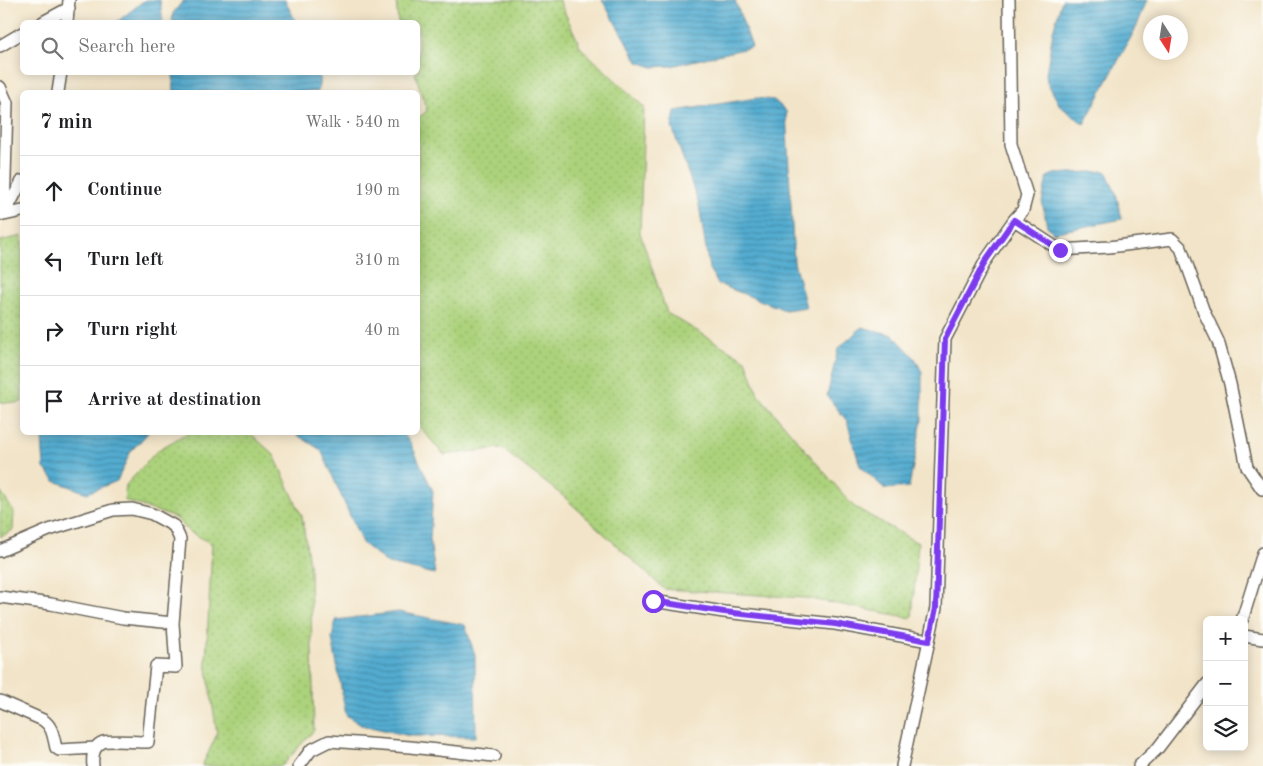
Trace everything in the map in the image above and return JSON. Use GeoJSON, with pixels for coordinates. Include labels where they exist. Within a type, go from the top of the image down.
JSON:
{"type":"FeatureCollection","features":[{"type":"Feature","properties":{"kind":"street"},"geometry":{"type":"LineString","coordinates":[[902,766],[936,608],[945,339],[986,260],[1023,210],[1027,196],[1011,144],[1009,0]]}},
{"type":"Feature","properties":{"kind":"street"},"geometry":{"type":"LineString","coordinates":[[46,20],[69,4]]}},
{"type":"Feature","properties":{"kind":"street"},"geometry":{"type":"LineString","coordinates":[[67,20],[69,4]]}},
{"type":"Feature","properties":{"kind":"street"},"geometry":{"type":"LineString","coordinates":[[0,46],[20,34]]}},
{"type":"Feature","properties":{"kind":"street"},"geometry":{"type":"LineString","coordinates":[[58,90],[60,75]]}},
{"type":"Feature","properties":{"kind":"street"},"geometry":{"type":"LineString","coordinates":[[0,87],[7,103],[2,218]]}},
{"type":"Feature","properties":{"kind":"street"},"geometry":{"type":"LineString","coordinates":[[2,218],[20,186]]}},
{"type":"Feature","properties":{"kind":"street"},"geometry":{"type":"LineString","coordinates":[[2,218],[20,212]]}},
{"type":"Feature","properties":{"kind":"street"},"geometry":{"type":"LineString","coordinates":[[1014,220],[1060,250],[1109,247],[1172,239],[1181,248],[1204,312],[1218,340],[1230,384],[1247,467],[1263,488]]}},
{"type":"Feature","properties":{"kind":"street"},"geometry":{"type":"LineString","coordinates":[[0,551],[49,530],[113,510],[132,509],[152,514],[174,526],[180,539],[173,623],[176,666],[156,666],[148,742],[104,742],[95,748],[59,750],[56,748],[49,725],[0,701]]}},
{"type":"Feature","properties":{"kind":"street"},"geometry":{"type":"LineString","coordinates":[[1243,616],[1263,554]]}},
{"type":"Feature","properties":{"kind":"street"},"geometry":{"type":"LineString","coordinates":[[0,596],[123,618],[173,623]]}},
{"type":"Feature","properties":{"kind":"street"},"geometry":{"type":"LineString","coordinates":[[653,601],[724,612],[835,624],[929,641]]}},
{"type":"Feature","properties":{"kind":"street"},"geometry":{"type":"LineString","coordinates":[[1248,637],[1263,639]]}},
{"type":"Feature","properties":{"kind":"street"},"geometry":{"type":"LineString","coordinates":[[1139,766],[1158,748],[1203,689]]}},
{"type":"Feature","properties":{"kind":"street"},"geometry":{"type":"LineString","coordinates":[[299,766],[311,750],[329,741],[494,756]]}},
{"type":"Feature","properties":{"kind":"street"},"geometry":{"type":"LineString","coordinates":[[93,766],[92,757],[95,748]]}},
{"type":"Feature","properties":{"kind":"green space"},"geometry":{"type":"Polygon","coordinates":[[[396,0],[559,0],[581,48],[644,107],[640,233],[667,313],[746,360],[758,394],[853,506],[918,543],[912,618],[805,598],[664,589],[563,496],[501,448],[444,455],[420,427],[420,116],[427,111],[416,75],[420,75],[420,20],[398,20],[396,0]]]}},
{"type":"Feature","properties":{"kind":"green space"},"geometry":{"type":"Polygon","coordinates":[[[20,236],[20,402],[17,403],[0,402],[0,241],[20,236]]]}},
{"type":"Feature","properties":{"kind":"green space"},"geometry":{"type":"Polygon","coordinates":[[[184,435],[252,435],[274,455],[302,516],[310,570],[314,730],[282,766],[202,766],[217,734],[206,662],[212,544],[188,531],[176,518],[124,500],[126,485],[158,450],[184,435]]]}},
{"type":"Feature","properties":{"kind":"green space"},"geometry":{"type":"Polygon","coordinates":[[[0,491],[14,512],[13,530],[0,537],[0,491]]]}},
{"type":"Feature","properties":{"kind":"water"},"geometry":{"type":"Polygon","coordinates":[[[160,0],[163,20],[120,20],[142,2],[160,0]]]}},
{"type":"Feature","properties":{"kind":"water"},"geometry":{"type":"Polygon","coordinates":[[[285,0],[295,20],[172,20],[173,13],[183,1],[285,0]]]}},
{"type":"Feature","properties":{"kind":"water"},"geometry":{"type":"Polygon","coordinates":[[[602,0],[735,0],[752,47],[671,66],[653,67],[638,62],[602,0]]]}},
{"type":"Feature","properties":{"kind":"water"},"geometry":{"type":"Polygon","coordinates":[[[1062,0],[1147,0],[1137,26],[1084,124],[1060,106],[1047,82],[1046,74],[1053,31],[1062,0]]]}},
{"type":"Feature","properties":{"kind":"water"},"geometry":{"type":"Polygon","coordinates":[[[173,75],[320,76],[318,90],[174,90],[173,75]]]}},
{"type":"Feature","properties":{"kind":"water"},"geometry":{"type":"Polygon","coordinates":[[[756,98],[774,100],[786,111],[794,262],[806,307],[785,310],[718,284],[709,269],[699,205],[672,127],[675,111],[756,98]]]}},
{"type":"Feature","properties":{"kind":"water"},"geometry":{"type":"Polygon","coordinates":[[[1106,171],[1116,193],[1122,219],[1053,233],[1047,226],[1042,202],[1047,177],[1054,174],[1106,171]]]}},
{"type":"Feature","properties":{"kind":"water"},"geometry":{"type":"Polygon","coordinates":[[[862,327],[893,335],[915,358],[922,372],[922,420],[909,487],[885,489],[860,466],[847,421],[827,396],[838,349],[862,327]]]}},
{"type":"Feature","properties":{"kind":"water"},"geometry":{"type":"Polygon","coordinates":[[[42,435],[146,435],[131,451],[117,481],[87,493],[55,481],[44,468],[42,435]]]}},
{"type":"Feature","properties":{"kind":"water"},"geometry":{"type":"Polygon","coordinates":[[[297,435],[404,435],[410,442],[433,491],[430,540],[435,574],[388,564],[362,543],[321,450],[297,435]]]}},
{"type":"Feature","properties":{"kind":"water"},"geometry":{"type":"Polygon","coordinates":[[[399,612],[465,625],[475,655],[476,737],[410,736],[361,725],[346,715],[332,638],[336,620],[399,612]]]}},
{"type":"Feature","properties":{"kind":"route"},"geometry":{"type":"LineString","coordinates":[[653,601],[724,612],[835,624],[929,641],[936,608],[945,339],[986,260],[1014,220],[1060,250]]}}]}
